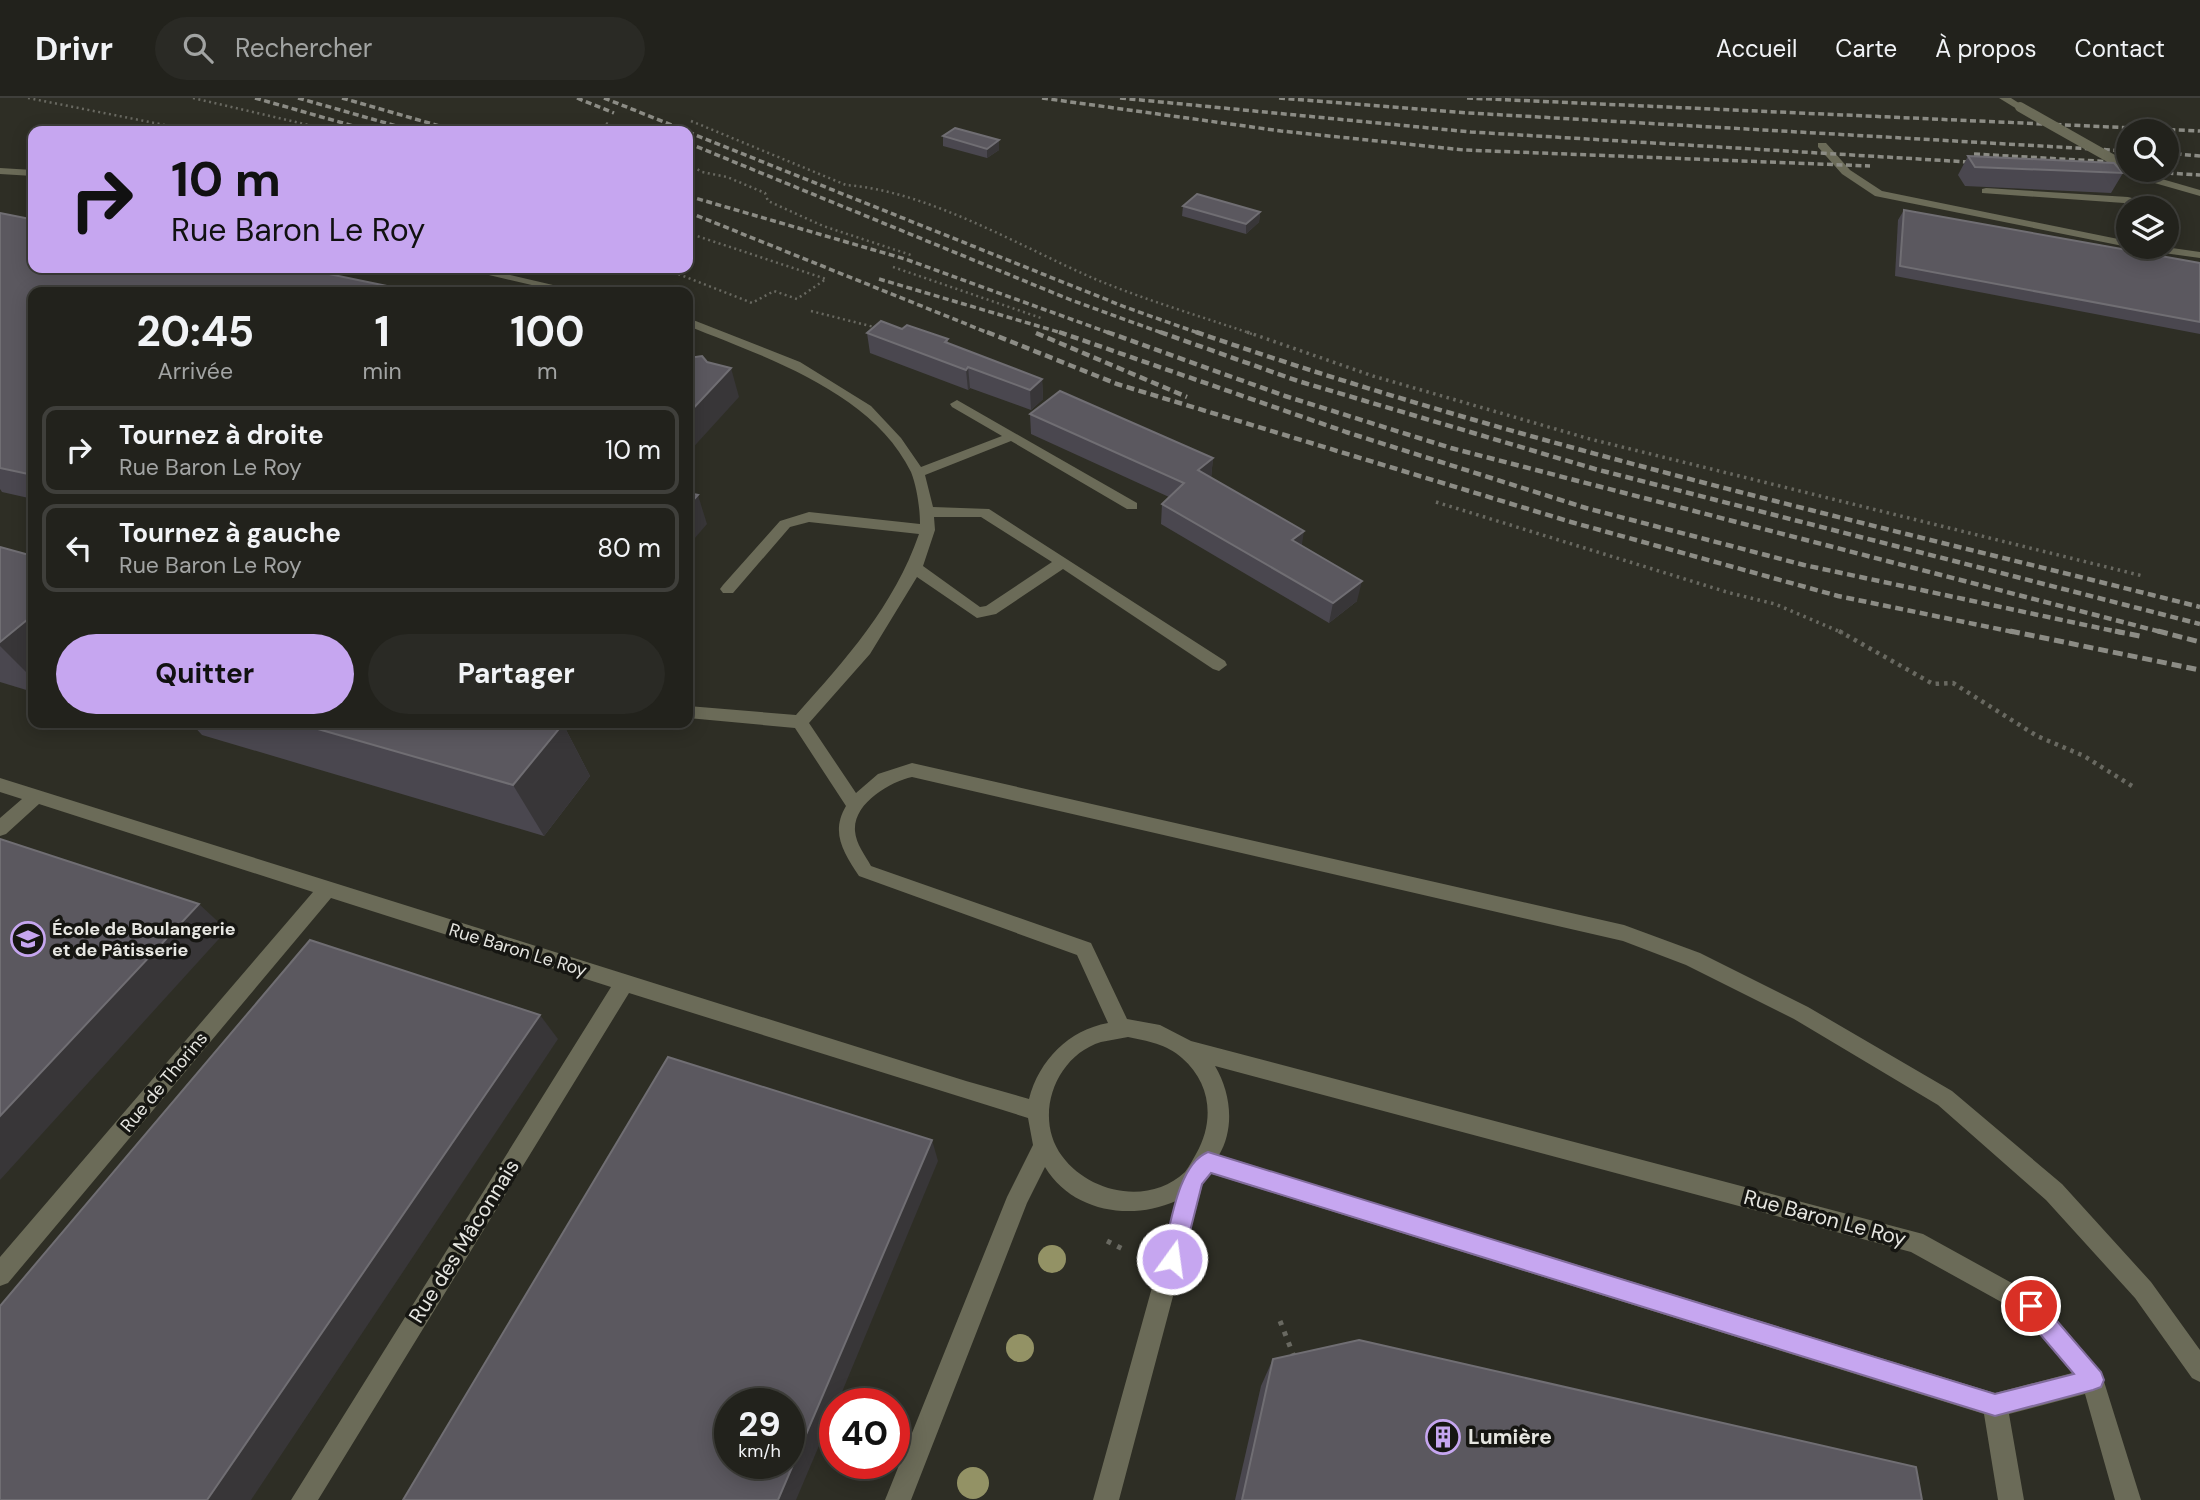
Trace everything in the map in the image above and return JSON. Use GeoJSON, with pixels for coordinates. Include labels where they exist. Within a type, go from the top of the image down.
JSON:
{"type":"FeatureCollection","features":[{"type":"Feature","properties":{"kind":"street"},"geometry":{"type":"LineString","coordinates":[[2004,98],[2116,161]]}},
{"type":"Feature","properties":{"kind":"street"},"geometry":{"type":"LineString","coordinates":[[1822,145],[1846,173],[1879,194],[2116,242]]}},
{"type":"Feature","properties":{"kind":"street"},"geometry":{"type":"LineString","coordinates":[[0,171],[28,173]]}},
{"type":"Feature","properties":{"kind":"street"},"geometry":{"type":"LineString","coordinates":[[2162,182],[2200,193]]}},
{"type":"Feature","properties":{"kind":"street"},"geometry":{"type":"LineString","coordinates":[[1986,191],[2116,199]]}},
{"type":"Feature","properties":{"kind":"street"},"geometry":{"type":"LineString","coordinates":[[2179,252],[2200,255]]}},
{"type":"Feature","properties":{"kind":"street"},"geometry":{"type":"LineString","coordinates":[[488,273],[554,287]]}},
{"type":"Feature","properties":{"kind":"street"},"geometry":{"type":"LineString","coordinates":[[693,324],[796,365],[866,409],[896,441],[918,473],[927,512],[928,530],[915,568],[864,650],[800,722]]}},
{"type":"Feature","properties":{"kind":"street"},"geometry":{"type":"LineString","coordinates":[[957,404],[1132,506]]}},
{"type":"Feature","properties":{"kind":"street"},"geometry":{"type":"LineString","coordinates":[[918,473],[1010,437]]}},
{"type":"Feature","properties":{"kind":"street"},"geometry":{"type":"LineString","coordinates":[[927,512],[984,512],[1219,665]]}},
{"type":"Feature","properties":{"kind":"street"},"geometry":{"type":"LineString","coordinates":[[728,589],[785,524],[796,519],[809,517],[928,530]]}},
{"type":"Feature","properties":{"kind":"street"},"geometry":{"type":"LineString","coordinates":[[915,568],[978,613],[991,610],[1063,562]]}},
{"type":"Feature","properties":{"kind":"street"},"geometry":{"type":"LineString","coordinates":[[693,712],[800,722]]}},
{"type":"Feature","properties":{"kind":"street"},"geometry":{"type":"LineString","coordinates":[[800,722],[855,806]]}},
{"type":"Feature","properties":{"kind":"street"},"geometry":{"type":"LineString","coordinates":[[1121,1029],[1084,949],[865,871],[850,848],[845,829],[855,806],[871,787],[891,775],[912,770],[1624,933],[1693,959],[1801,1013],[1945,1098],[2054,1192],[2143,1290],[2200,1370]]}},
{"type":"Feature","properties":{"kind":"street","name":"Rue Baron Le Roy"},"geometry":{"type":"LineString","coordinates":[[0,785],[966,1091],[1038,1111]]}},
{"type":"Feature","properties":{"kind":"street"},"geometry":{"type":"LineString","coordinates":[[0,829],[37,796]]}},
{"type":"Feature","properties":{"kind":"street","name":"Rue de Thorins"},"geometry":{"type":"LineString","coordinates":[[0,1275],[327,889]]}},
{"type":"Feature","properties":{"kind":"street","name":"Rue des Mâconnais"},"geometry":{"type":"LineString","coordinates":[[304,1500],[624,983]]}},
{"type":"Feature","properties":{"kind":"street"},"geometry":{"type":"LineString","coordinates":[[1106,1500],[1200,1170],[1221,1123],[1220,1102],[1214,1083],[1189,1050],[1168,1038],[1145,1030],[1121,1029],[1095,1035],[1073,1046],[1055,1064],[1043,1087],[1038,1111],[1044,1146],[1059,1170],[1081,1189],[1109,1200],[1139,1202],[1168,1195],[1200,1170]]}},
{"type":"Feature","properties":{"kind":"street","name":"Rue Baron Le Roy"},"geometry":{"type":"LineString","coordinates":[[1189,1050],[1915,1242],[2031,1306],[2093,1380]]}},
{"type":"Feature","properties":{"kind":"street"},"geometry":{"type":"LineString","coordinates":[[898,1500],[1018,1197],[1044,1146]]}},
{"type":"Feature","properties":{"kind":"street"},"geometry":{"type":"LineString","coordinates":[[1200,1170],[1995,1405],[2093,1380],[2127,1500]]}},
{"type":"Feature","properties":{"kind":"street"},"geometry":{"type":"LineString","coordinates":[[1995,1405],[2011,1500]]}},
{"type":"Feature","properties":{"kind":"path"},"geometry":{"type":"LineString","coordinates":[[28,98],[170,126]]}},
{"type":"Feature","properties":{"kind":"path"},"geometry":{"type":"LineString","coordinates":[[194,98],[313,126]]}},
{"type":"Feature","properties":{"kind":"path"},"geometry":{"type":"LineString","coordinates":[[691,121],[846,186],[872,187],[952,214],[1098,280],[1373,376],[1590,439],[2143,576]]}},
{"type":"Feature","properties":{"kind":"path"},"geometry":{"type":"LineString","coordinates":[[606,123],[612,126]]}},
{"type":"Feature","properties":{"kind":"path"},"geometry":{"type":"LineString","coordinates":[[693,167],[765,193],[768,201],[823,226],[911,255]]}},
{"type":"Feature","properties":{"kind":"path"},"geometry":{"type":"LineString","coordinates":[[676,273],[752,303],[774,291],[797,299],[826,279],[693,235]]}},
{"type":"Feature","properties":{"kind":"path"},"geometry":{"type":"LineString","coordinates":[[893,267],[1041,318]]}},
{"type":"Feature","properties":{"kind":"path"},"geometry":{"type":"LineString","coordinates":[[811,311],[883,329]]}},
{"type":"Feature","properties":{"kind":"path"},"geometry":{"type":"LineString","coordinates":[[1436,502],[1730,593],[1775,604],[1846,634],[1933,684],[1953,683],[2027,730],[2084,756],[2132,786]]}},
{"type":"Feature","properties":{"kind":"path"},"geometry":{"type":"LineString","coordinates":[[1280,1321],[1300,1372]]}},
{"type":"Feature","properties":{"kind":"building"},"geometry":{"type":"Polygon","coordinates":[[[955,128],[999,140],[987,149],[943,136],[955,128]]]}},
{"type":"Feature","properties":{"kind":"building"},"geometry":{"type":"Polygon","coordinates":[[[1968,156],[2114,163],[2116,173],[1975,167],[1968,156]]]}},
{"type":"Feature","properties":{"kind":"building"},"geometry":{"type":"Polygon","coordinates":[[[1197,194],[1260,212],[1246,224],[1183,206],[1197,194]]]}},
{"type":"Feature","properties":{"kind":"building"},"geometry":{"type":"Polygon","coordinates":[[[1904,210],[2116,248],[2116,259],[2178,259],[2200,263],[2200,322],[1900,266],[1904,210]]]}},
{"type":"Feature","properties":{"kind":"building"},"geometry":{"type":"Polygon","coordinates":[[[0,213],[28,219],[28,273],[324,273],[392,287],[28,287],[28,474],[0,468],[0,213]]]}},
{"type":"Feature","properties":{"kind":"building"},"geometry":{"type":"Polygon","coordinates":[[[881,321],[902,329],[907,325],[948,339],[945,342],[1042,379],[1030,390],[968,367],[966,370],[867,333],[881,321]]]}},
{"type":"Feature","properties":{"kind":"building"},"geometry":{"type":"Polygon","coordinates":[[[702,356],[707,362],[731,368],[693,409],[693,357],[702,356]]]}},
{"type":"Feature","properties":{"kind":"building"},"geometry":{"type":"Polygon","coordinates":[[[1060,391],[1213,458],[1198,470],[1304,531],[1292,540],[1362,581],[1333,603],[1162,504],[1184,483],[1030,414],[1060,391]]]}},
{"type":"Feature","properties":{"kind":"building"},"geometry":{"type":"Polygon","coordinates":[[[0,547],[28,555],[28,619],[0,642],[0,547]]]}},
{"type":"Feature","properties":{"kind":"building"},"geometry":{"type":"Polygon","coordinates":[[[314,728],[560,728],[513,785],[314,728]]]}},
{"type":"Feature","properties":{"kind":"building"},"geometry":{"type":"Polygon","coordinates":[[[0,839],[199,904],[0,1116],[0,839]]]}},
{"type":"Feature","properties":{"kind":"building"},"geometry":{"type":"Polygon","coordinates":[[[310,940],[540,1015],[207,1500],[0,1500],[0,1306],[310,940]]]}},
{"type":"Feature","properties":{"kind":"building"},"geometry":{"type":"Polygon","coordinates":[[[668,1057],[932,1140],[826,1388],[819,1388],[819,1404],[805,1437],[805,1388],[714,1388],[714,1479],[787,1479],[778,1500],[403,1500],[668,1057]]]}},
{"type":"Feature","properties":{"kind":"building","name":"Lumière"},"geometry":{"type":"Polygon","coordinates":[[[1359,1340],[1916,1467],[1922,1500],[1242,1500],[1273,1359],[1359,1340]]]}},
{"type":"Feature","properties":{"kind":"railway"},"geometry":{"type":"LineString","coordinates":[[255,98],[353,126]]}},
{"type":"Feature","properties":{"kind":"railway"},"geometry":{"type":"LineString","coordinates":[[298,98],[396,126]]}},
{"type":"Feature","properties":{"kind":"railway"},"geometry":{"type":"LineString","coordinates":[[342,98],[440,126]]}},
{"type":"Feature","properties":{"kind":"railway"},"geometry":{"type":"LineString","coordinates":[[577,98],[614,113]]}},
{"type":"Feature","properties":{"kind":"railway"},"geometry":{"type":"LineString","coordinates":[[604,98],[674,126]]}},
{"type":"Feature","properties":{"kind":"railway"},"geometry":{"type":"LineString","coordinates":[[1042,98],[1281,131],[1464,150],[1870,166]]}},
{"type":"Feature","properties":{"kind":"railway"},"geometry":{"type":"LineString","coordinates":[[1120,98],[1471,132],[1985,163]]}},
{"type":"Feature","properties":{"kind":"railway"},"geometry":{"type":"LineString","coordinates":[[1279,98],[1469,113],[2116,150]]}},
{"type":"Feature","properties":{"kind":"railway"},"geometry":{"type":"LineString","coordinates":[[1467,98],[2200,131]]}},
{"type":"Feature","properties":{"kind":"railway"},"geometry":{"type":"LineString","coordinates":[[693,134],[1125,307],[1201,334]]}},
{"type":"Feature","properties":{"kind":"railway"},"geometry":{"type":"LineString","coordinates":[[693,145],[1071,300],[1165,334]]}},
{"type":"Feature","properties":{"kind":"railway"},"geometry":{"type":"LineString","coordinates":[[1974,154],[2114,162]]}},
{"type":"Feature","properties":{"kind":"railway"},"geometry":{"type":"LineString","coordinates":[[2179,154],[2200,156]]}},
{"type":"Feature","properties":{"kind":"railway"},"geometry":{"type":"LineString","coordinates":[[2101,169],[2200,175]]}},
{"type":"Feature","properties":{"kind":"railway"},"geometry":{"type":"LineString","coordinates":[[693,197],[905,259],[1112,334]]}},
{"type":"Feature","properties":{"kind":"railway"},"geometry":{"type":"LineString","coordinates":[[693,214],[991,334]]}},
{"type":"Feature","properties":{"kind":"railway"},"geometry":{"type":"LineString","coordinates":[[879,279],[1063,333]]}},
{"type":"Feature","properties":{"kind":"railway"},"geometry":{"type":"LineString","coordinates":[[987,332],[1117,384],[1571,522],[1838,596],[2018,633]]}},
{"type":"Feature","properties":{"kind":"railway"},"geometry":{"type":"LineString","coordinates":[[1059,332],[1063,333]]}},
{"type":"Feature","properties":{"kind":"railway"},"geometry":{"type":"LineString","coordinates":[[1107,332],[1285,396],[1451,448],[2165,633]]}},
{"type":"Feature","properties":{"kind":"railway"},"geometry":{"type":"LineString","coordinates":[[1160,332],[1298,381],[1595,469],[2200,624]]}},
{"type":"Feature","properties":{"kind":"railway"},"geometry":{"type":"LineString","coordinates":[[1196,332],[1320,373],[1569,447],[2200,607]]}},
{"type":"Feature","properties":{"kind":"railway"},"geometry":{"type":"LineString","coordinates":[[1036,333],[1187,397]]}},
{"type":"Feature","properties":{"kind":"railway"},"geometry":{"type":"LineString","coordinates":[[1063,333],[1346,432],[1586,508],[1804,565],[2123,633]]}},
{"type":"Feature","properties":{"kind":"railway"},"geometry":{"type":"LineString","coordinates":[[2010,631],[2200,670]]}},
{"type":"Feature","properties":{"kind":"railway"},"geometry":{"type":"LineString","coordinates":[[2115,631],[2144,637]]}},
{"type":"Feature","properties":{"kind":"railway"},"geometry":{"type":"LineString","coordinates":[[2158,631],[2200,642]]}},
{"type":"Feature","properties":{"kind":"place","name":"École de Boulangerie et de Pâtisserie"},"geometry":{"type":"Point","coordinates":[28,939]}},
{"type":"Feature","properties":{"kind":"place","name":"Lumière"},"geometry":{"type":"Point","coordinates":[1443,1437]}},
{"type":"Feature","properties":{"kind":"route"},"geometry":{"type":"LineString","coordinates":[[1172,1259],[1193,1179],[1208,1162],[1995,1405],[2093,1380],[2031,1306]]}}]}
